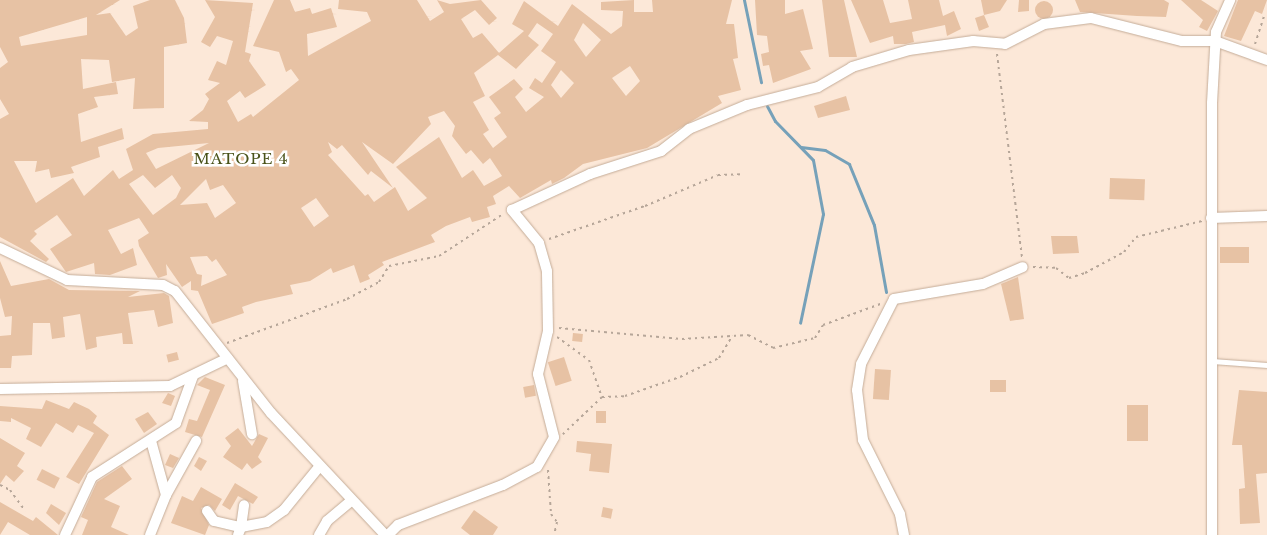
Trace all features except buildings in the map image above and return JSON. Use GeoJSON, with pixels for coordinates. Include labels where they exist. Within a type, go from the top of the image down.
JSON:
{"type":"FeatureCollection","features":[{"type":"Feature","properties":{"kind":"street"},"geometry":{"type":"LineString","coordinates":[[1212,535],[1211,218],[1215,41],[1230,0]]}},
{"type":"Feature","properties":{"kind":"street"},"geometry":{"type":"LineString","coordinates":[[0,248],[67,280],[163,285],[175,291],[242,378],[350,501],[386,535],[398,525],[503,485],[537,466],[554,437],[538,374],[548,328],[547,271],[539,243],[512,210],[590,174],[661,151],[688,128],[775,95],[818,87],[852,67],[931,46],[973,41],[996,44],[1021,37],[1044,24],[1091,18],[1182,41],[1215,41],[1267,60]]}},
{"type":"Feature","properties":{"kind":"street"},"geometry":{"type":"LineString","coordinates":[[1211,218],[1267,216]]}},
{"type":"Feature","properties":{"kind":"street"},"geometry":{"type":"LineString","coordinates":[[904,535],[900,514],[863,440],[857,390],[861,364],[894,299],[984,284],[1023,267]]}},
{"type":"Feature","properties":{"kind":"street"},"geometry":{"type":"LineString","coordinates":[[0,389],[128,390],[170,386],[228,358]]}},
{"type":"Feature","properties":{"kind":"street"},"geometry":{"type":"LineString","coordinates":[[65,535],[92,477],[151,441],[176,423],[193,376]]}},
{"type":"Feature","properties":{"kind":"street"},"geometry":{"type":"LineString","coordinates":[[242,378],[252,434]]}},
{"type":"Feature","properties":{"kind":"street"},"geometry":{"type":"LineString","coordinates":[[151,441],[166,495]]}},
{"type":"Feature","properties":{"kind":"street"},"geometry":{"type":"LineString","coordinates":[[150,535],[166,495],[196,441]]}},
{"type":"Feature","properties":{"kind":"street"},"geometry":{"type":"LineString","coordinates":[[207,512],[214,521],[240,531],[267,522],[284,510],[319,467]]}},
{"type":"Feature","properties":{"kind":"street"},"geometry":{"type":"LineString","coordinates":[[319,535],[327,521],[350,501]]}},
{"type":"Feature","properties":{"kind":"street"},"geometry":{"type":"LineString","coordinates":[[240,531],[244,505]]}},
{"type":"Feature","properties":{"kind":"lane"},"geometry":{"type":"LineString","coordinates":[[1212,361],[1267,365]]}},
{"type":"Feature","properties":{"kind":"path"},"geometry":{"type":"LineString","coordinates":[[1245,52],[1262,30],[1264,16]]}},
{"type":"Feature","properties":{"kind":"path"},"geometry":{"type":"LineString","coordinates":[[996,44],[1023,267],[1056,268],[1069,278],[1124,252],[1136,237],[1211,218]]}},
{"type":"Feature","properties":{"kind":"path"},"geometry":{"type":"LineString","coordinates":[[539,243],[645,206],[718,175],[742,174]]}},
{"type":"Feature","properties":{"kind":"path"},"geometry":{"type":"LineString","coordinates":[[218,346],[347,299],[379,282],[389,266],[439,256],[512,210]]}},
{"type":"Feature","properties":{"kind":"path"},"geometry":{"type":"LineString","coordinates":[[548,328],[612,335],[748,335],[773,348],[815,338],[824,325],[894,299]]}},
{"type":"Feature","properties":{"kind":"path"},"geometry":{"type":"LineString","coordinates":[[548,328],[589,360],[602,397]]}},
{"type":"Feature","properties":{"kind":"path"},"geometry":{"type":"LineString","coordinates":[[554,437],[567,432],[602,397],[625,396],[680,377],[719,358],[732,336]]}},
{"type":"Feature","properties":{"kind":"path"},"geometry":{"type":"LineString","coordinates":[[548,468],[551,514],[557,522],[554,535]]}},
{"type":"Feature","properties":{"kind":"path"},"geometry":{"type":"LineString","coordinates":[[0,485],[10,490],[25,511]]}},
{"type":"Feature","properties":{"kind":"waterway"},"geometry":{"type":"LineString","coordinates":[[744,0],[761,82]]}},
{"type":"Feature","properties":{"kind":"waterway"},"geometry":{"type":"LineString","coordinates":[[767,106],[775,121],[813,160],[823,214],[800,323]]}},
{"type":"Feature","properties":{"kind":"waterway"},"geometry":{"type":"LineString","coordinates":[[801,147],[825,150],[849,164],[874,225],[886,292]]}},
{"type":"Feature","properties":{"kind":"district","name":"MATOPE 4"},"geometry":{"type":"Point","coordinates":[241,159]}}]}
